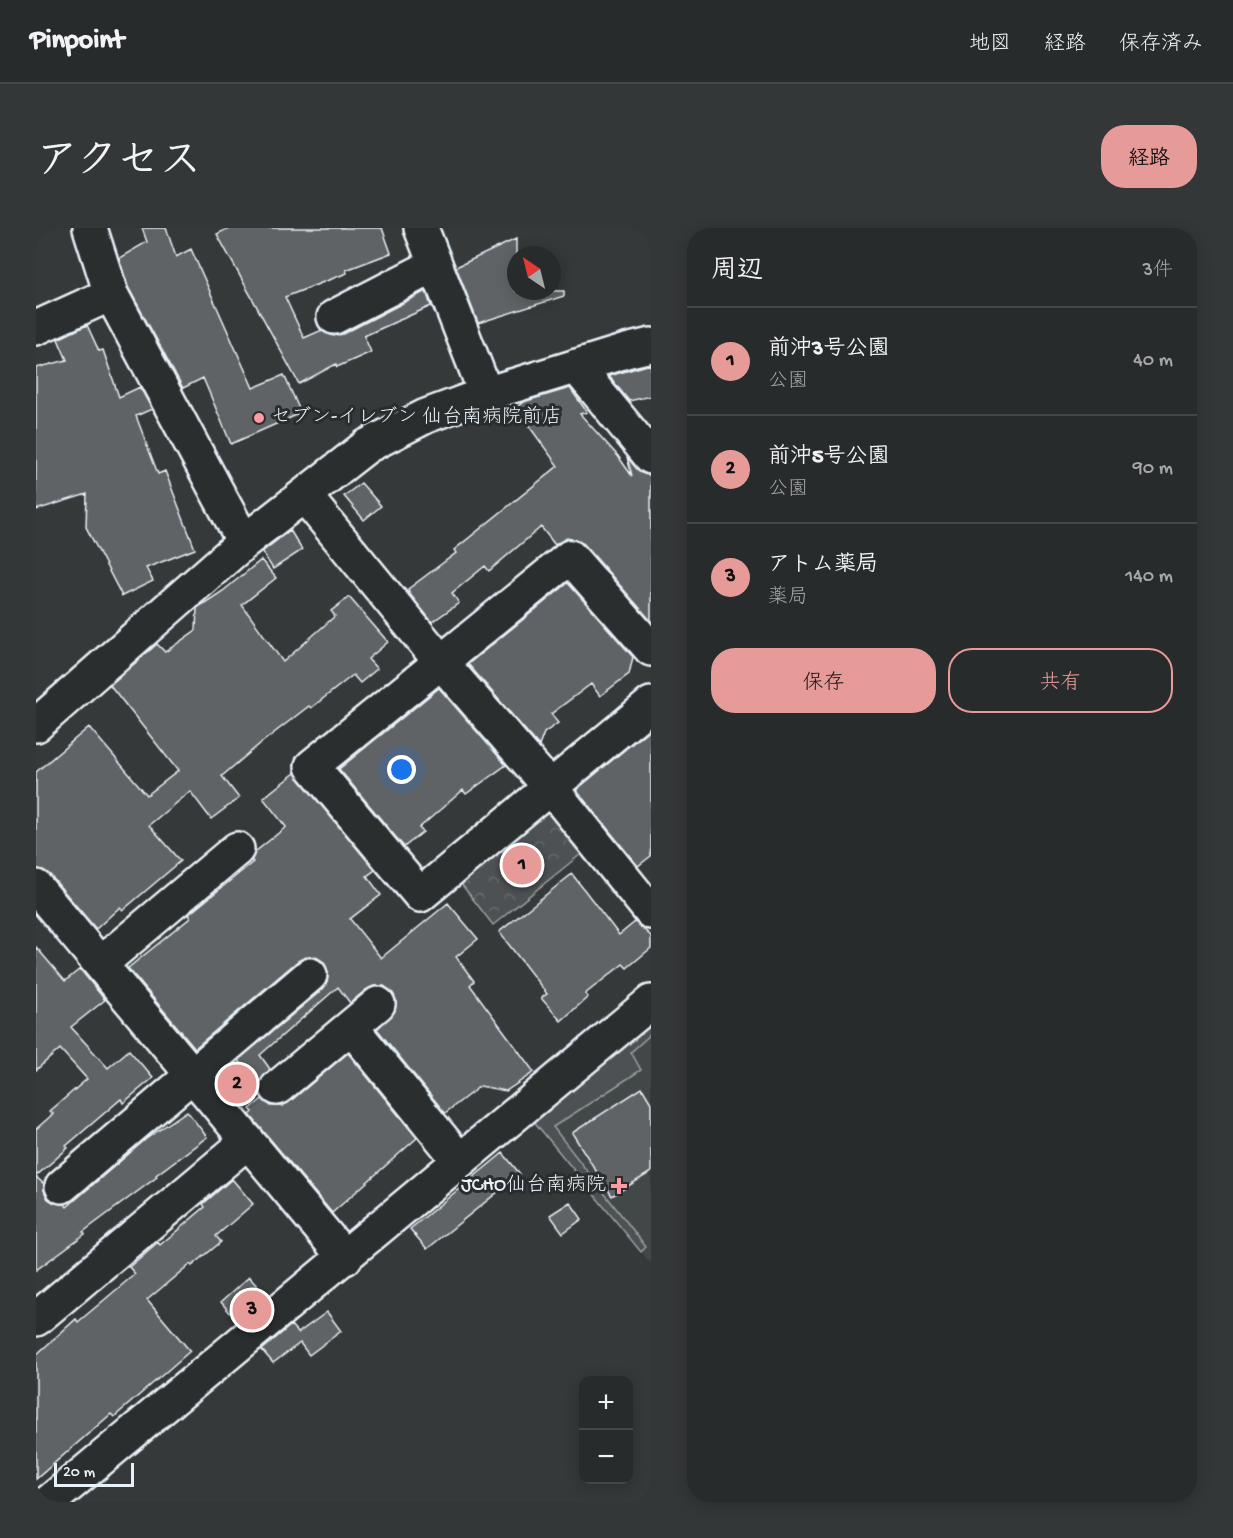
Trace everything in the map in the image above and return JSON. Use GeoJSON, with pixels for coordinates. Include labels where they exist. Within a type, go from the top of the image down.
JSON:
{"type":"FeatureCollection","features":[{"type":"Feature","properties":{"kind":"street"},"geometry":{"type":"LineString","coordinates":[[90,228],[111,294],[244,542]]}},
{"type":"Feature","properties":{"kind":"street"},"geometry":{"type":"LineString","coordinates":[[421,228],[486,394]]}},
{"type":"Feature","properties":{"kind":"street"},"geometry":{"type":"LineString","coordinates":[[334,317],[435,265]]}},
{"type":"Feature","properties":{"kind":"street"},"geometry":{"type":"LineString","coordinates":[[36,328],[111,294]]}},
{"type":"Feature","properties":{"kind":"street"},"geometry":{"type":"LineString","coordinates":[[39,716],[244,542],[367,446],[426,416],[486,394],[651,345]]}},
{"type":"Feature","properties":{"kind":"street"},"geometry":{"type":"LineString","coordinates":[[576,366],[651,457]]}},
{"type":"Feature","properties":{"kind":"street"},"geometry":{"type":"LineString","coordinates":[[304,495],[441,662],[648,902]]}},
{"type":"Feature","properties":{"kind":"street"},"geometry":{"type":"LineString","coordinates":[[651,649],[570,557],[312,766],[420,895],[651,704]]}},
{"type":"Feature","properties":{"kind":"street"},"geometry":{"type":"LineString","coordinates":[[100,964],[237,849]]}},
{"type":"Feature","properties":{"kind":"street"},"geometry":{"type":"LineString","coordinates":[[36,887],[345,1258]]}},
{"type":"Feature","properties":{"kind":"street"},"geometry":{"type":"LineString","coordinates":[[62,1186],[310,975]]}},
{"type":"Feature","properties":{"kind":"street"},"geometry":{"type":"LineString","coordinates":[[49,1502],[651,1002]]}},
{"type":"Feature","properties":{"kind":"street"},"geometry":{"type":"LineString","coordinates":[[277,1088],[378,1004]]}},
{"type":"Feature","properties":{"kind":"street"},"geometry":{"type":"LineString","coordinates":[[351,1027],[460,1161]]}},
{"type":"Feature","properties":{"kind":"street"},"geometry":{"type":"LineString","coordinates":[[36,1319],[249,1141]]}},
{"type":"Feature","properties":{"kind":"shaded area","name":"JCHO仙台南病院"},"geometry":{"type":"Polygon","coordinates":[[[651,1023],[651,1264],[532,1119],[651,1023]]]}},
{"type":"Feature","properties":{"kind":"green space"},"geometry":{"type":"Polygon","coordinates":[[[552,813],[586,850],[493,925],[459,881],[535,818],[552,813]]]}},
{"type":"Feature","properties":{"kind":"green space"},"geometry":{"type":"Polygon","coordinates":[[[651,1023],[651,1034],[631,1052],[641,1070],[553,1127],[646,1247],[641,1252],[532,1119],[651,1023]]]}},
{"type":"Feature","properties":{"kind":"green space"},"geometry":{"type":"Polygon","coordinates":[[[233,1060],[263,1092],[241,1113],[212,1077],[233,1060]]]}},
{"type":"Feature","properties":{"kind":"building"},"geometry":{"type":"Polygon","coordinates":[[[142,228],[166,228],[176,257],[191,249],[253,388],[284,375],[301,413],[231,444],[203,378],[183,388],[128,287],[119,258],[147,242],[142,228]]]}},
{"type":"Feature","properties":{"kind":"building"},"geometry":{"type":"Polygon","coordinates":[[[229,228],[382,228],[391,253],[285,297],[304,338],[322,330],[333,336],[343,334],[426,291],[431,306],[364,336],[371,352],[337,367],[336,364],[299,384],[217,234],[229,228]]]}},
{"type":"Feature","properties":{"kind":"building"},"geometry":{"type":"Polygon","coordinates":[[[516,239],[516,246],[507,246],[507,300],[551,300],[478,323],[456,267],[516,239]]]}},
{"type":"Feature","properties":{"kind":"building"},"geometry":{"type":"Polygon","coordinates":[[[87,325],[99,351],[103,350],[119,397],[140,387],[152,409],[136,416],[158,474],[165,471],[195,549],[146,568],[153,581],[122,596],[86,527],[87,494],[36,510],[36,368],[67,360],[58,339],[87,325]]]}},
{"type":"Feature","properties":{"kind":"building"},"geometry":{"type":"Polygon","coordinates":[[[651,364],[651,396],[629,401],[609,376],[651,364]]]}},
{"type":"Feature","properties":{"kind":"building"},"geometry":{"type":"Polygon","coordinates":[[[570,388],[587,412],[580,414],[618,456],[632,476],[627,457],[637,469],[644,474],[651,475],[651,621],[584,544],[567,538],[555,545],[541,527],[489,571],[485,566],[452,593],[459,603],[432,622],[408,589],[456,553],[454,550],[558,466],[516,408],[523,402],[570,388]]]}},
{"type":"Feature","properties":{"kind":"building"},"geometry":{"type":"Polygon","coordinates":[[[361,483],[381,506],[364,520],[344,496],[361,483]]]}},
{"type":"Feature","properties":{"kind":"building"},"geometry":{"type":"Polygon","coordinates":[[[290,530],[302,550],[273,569],[262,552],[290,530]]]}},
{"type":"Feature","properties":{"kind":"building"},"geometry":{"type":"Polygon","coordinates":[[[261,560],[276,578],[242,605],[283,662],[335,616],[331,611],[349,597],[388,642],[368,659],[377,669],[360,683],[353,675],[261,743],[222,776],[239,798],[211,819],[190,791],[149,825],[181,861],[123,910],[120,907],[96,929],[50,875],[43,870],[36,869],[36,772],[89,727],[147,795],[178,771],[110,685],[157,644],[165,652],[196,630],[197,608],[223,591],[261,560]]]}},
{"type":"Feature","properties":{"kind":"building"},"geometry":{"type":"Polygon","coordinates":[[[568,583],[633,657],[629,674],[600,696],[591,684],[551,714],[558,723],[544,733],[539,746],[468,664],[568,583]]]}},
{"type":"Feature","properties":{"kind":"building"},"geometry":{"type":"Polygon","coordinates":[[[439,688],[506,765],[466,794],[463,790],[419,828],[423,832],[404,847],[339,769],[439,688]]]}},
{"type":"Feature","properties":{"kind":"building"},"geometry":{"type":"Polygon","coordinates":[[[651,728],[651,856],[638,866],[576,790],[651,728]]]}},
{"type":"Feature","properties":{"kind":"building"},"geometry":{"type":"Polygon","coordinates":[[[295,773],[375,870],[367,876],[381,895],[350,919],[381,958],[448,903],[478,939],[456,957],[474,981],[470,985],[534,1072],[506,1091],[480,1086],[445,1113],[377,1029],[395,1011],[396,1000],[392,992],[384,986],[374,986],[350,1003],[338,987],[260,1055],[270,1069],[260,1081],[259,1088],[238,1060],[323,989],[327,982],[328,972],[324,962],[316,957],[307,957],[298,961],[195,1048],[128,968],[190,918],[188,915],[253,862],[251,860],[255,852],[286,827],[263,798],[295,773]]]}},
{"type":"Feature","properties":{"kind":"building"},"geometry":{"type":"Polygon","coordinates":[[[572,874],[619,935],[635,922],[651,936],[651,948],[627,968],[623,964],[585,994],[588,997],[561,1021],[541,998],[547,994],[499,932],[572,874]]]}},
{"type":"Feature","properties":{"kind":"building"},"geometry":{"type":"Polygon","coordinates":[[[36,947],[65,981],[80,969],[105,1000],[71,1027],[108,1068],[129,1050],[153,1078],[123,1103],[121,1099],[66,1146],[68,1148],[36,1176],[36,1129],[53,1114],[50,1111],[87,1079],[60,1049],[36,1070],[36,947]]]}},
{"type":"Feature","properties":{"kind":"building"},"geometry":{"type":"Polygon","coordinates":[[[348,1053],[417,1138],[332,1213],[250,1115],[253,1112],[250,1109],[262,1099],[271,1106],[288,1103],[348,1053]]]}},
{"type":"Feature","properties":{"kind":"building"},"geometry":{"type":"Polygon","coordinates":[[[642,1088],[651,1103],[651,1172],[612,1196],[572,1133],[642,1088]]]}},
{"type":"Feature","properties":{"kind":"building"},"geometry":{"type":"Polygon","coordinates":[[[187,1111],[207,1137],[36,1270],[36,1177],[44,1184],[48,1199],[55,1203],[65,1204],[67,1207],[146,1139],[187,1111]]]}},
{"type":"Feature","properties":{"kind":"building"},"geometry":{"type":"Polygon","coordinates":[[[503,1153],[520,1174],[427,1249],[410,1229],[503,1153]]]}},
{"type":"Feature","properties":{"kind":"building"},"geometry":{"type":"Polygon","coordinates":[[[232,1179],[253,1204],[216,1236],[221,1242],[192,1266],[190,1264],[147,1300],[190,1351],[114,1417],[111,1414],[36,1479],[36,1355],[76,1319],[78,1322],[135,1274],[129,1267],[158,1242],[160,1245],[205,1207],[203,1204],[232,1179]]]}},
{"type":"Feature","properties":{"kind":"building"},"geometry":{"type":"Polygon","coordinates":[[[570,1202],[582,1219],[563,1233],[550,1215],[570,1202]]]}},
{"type":"Feature","properties":{"kind":"building"},"geometry":{"type":"Polygon","coordinates":[[[249,1277],[267,1297],[237,1321],[221,1302],[249,1277]]]}},
{"type":"Feature","properties":{"kind":"building"},"geometry":{"type":"Polygon","coordinates":[[[327,1312],[341,1331],[309,1355],[300,1343],[273,1363],[262,1350],[291,1325],[298,1333],[327,1312]]]}},
{"type":"Feature","properties":{"kind":"place","name":"セブン-イレブン 仙台南病院前店"},"geometry":{"type":"Point","coordinates":[259,418]}},
{"type":"Feature","properties":{"kind":"place","name":"前沖3号公園"},"geometry":{"type":"Point","coordinates":[522,865]}},
{"type":"Feature","properties":{"kind":"place","name":"前沖5号公園"},"geometry":{"type":"Point","coordinates":[237,1084]}},
{"type":"Feature","properties":{"kind":"place","name":"JCHO仙台南病院"},"geometry":{"type":"Point","coordinates":[619,1186]}},
{"type":"Feature","properties":{"kind":"place","name":"アトム薬局"},"geometry":{"type":"Point","coordinates":[252,1310]}}]}
